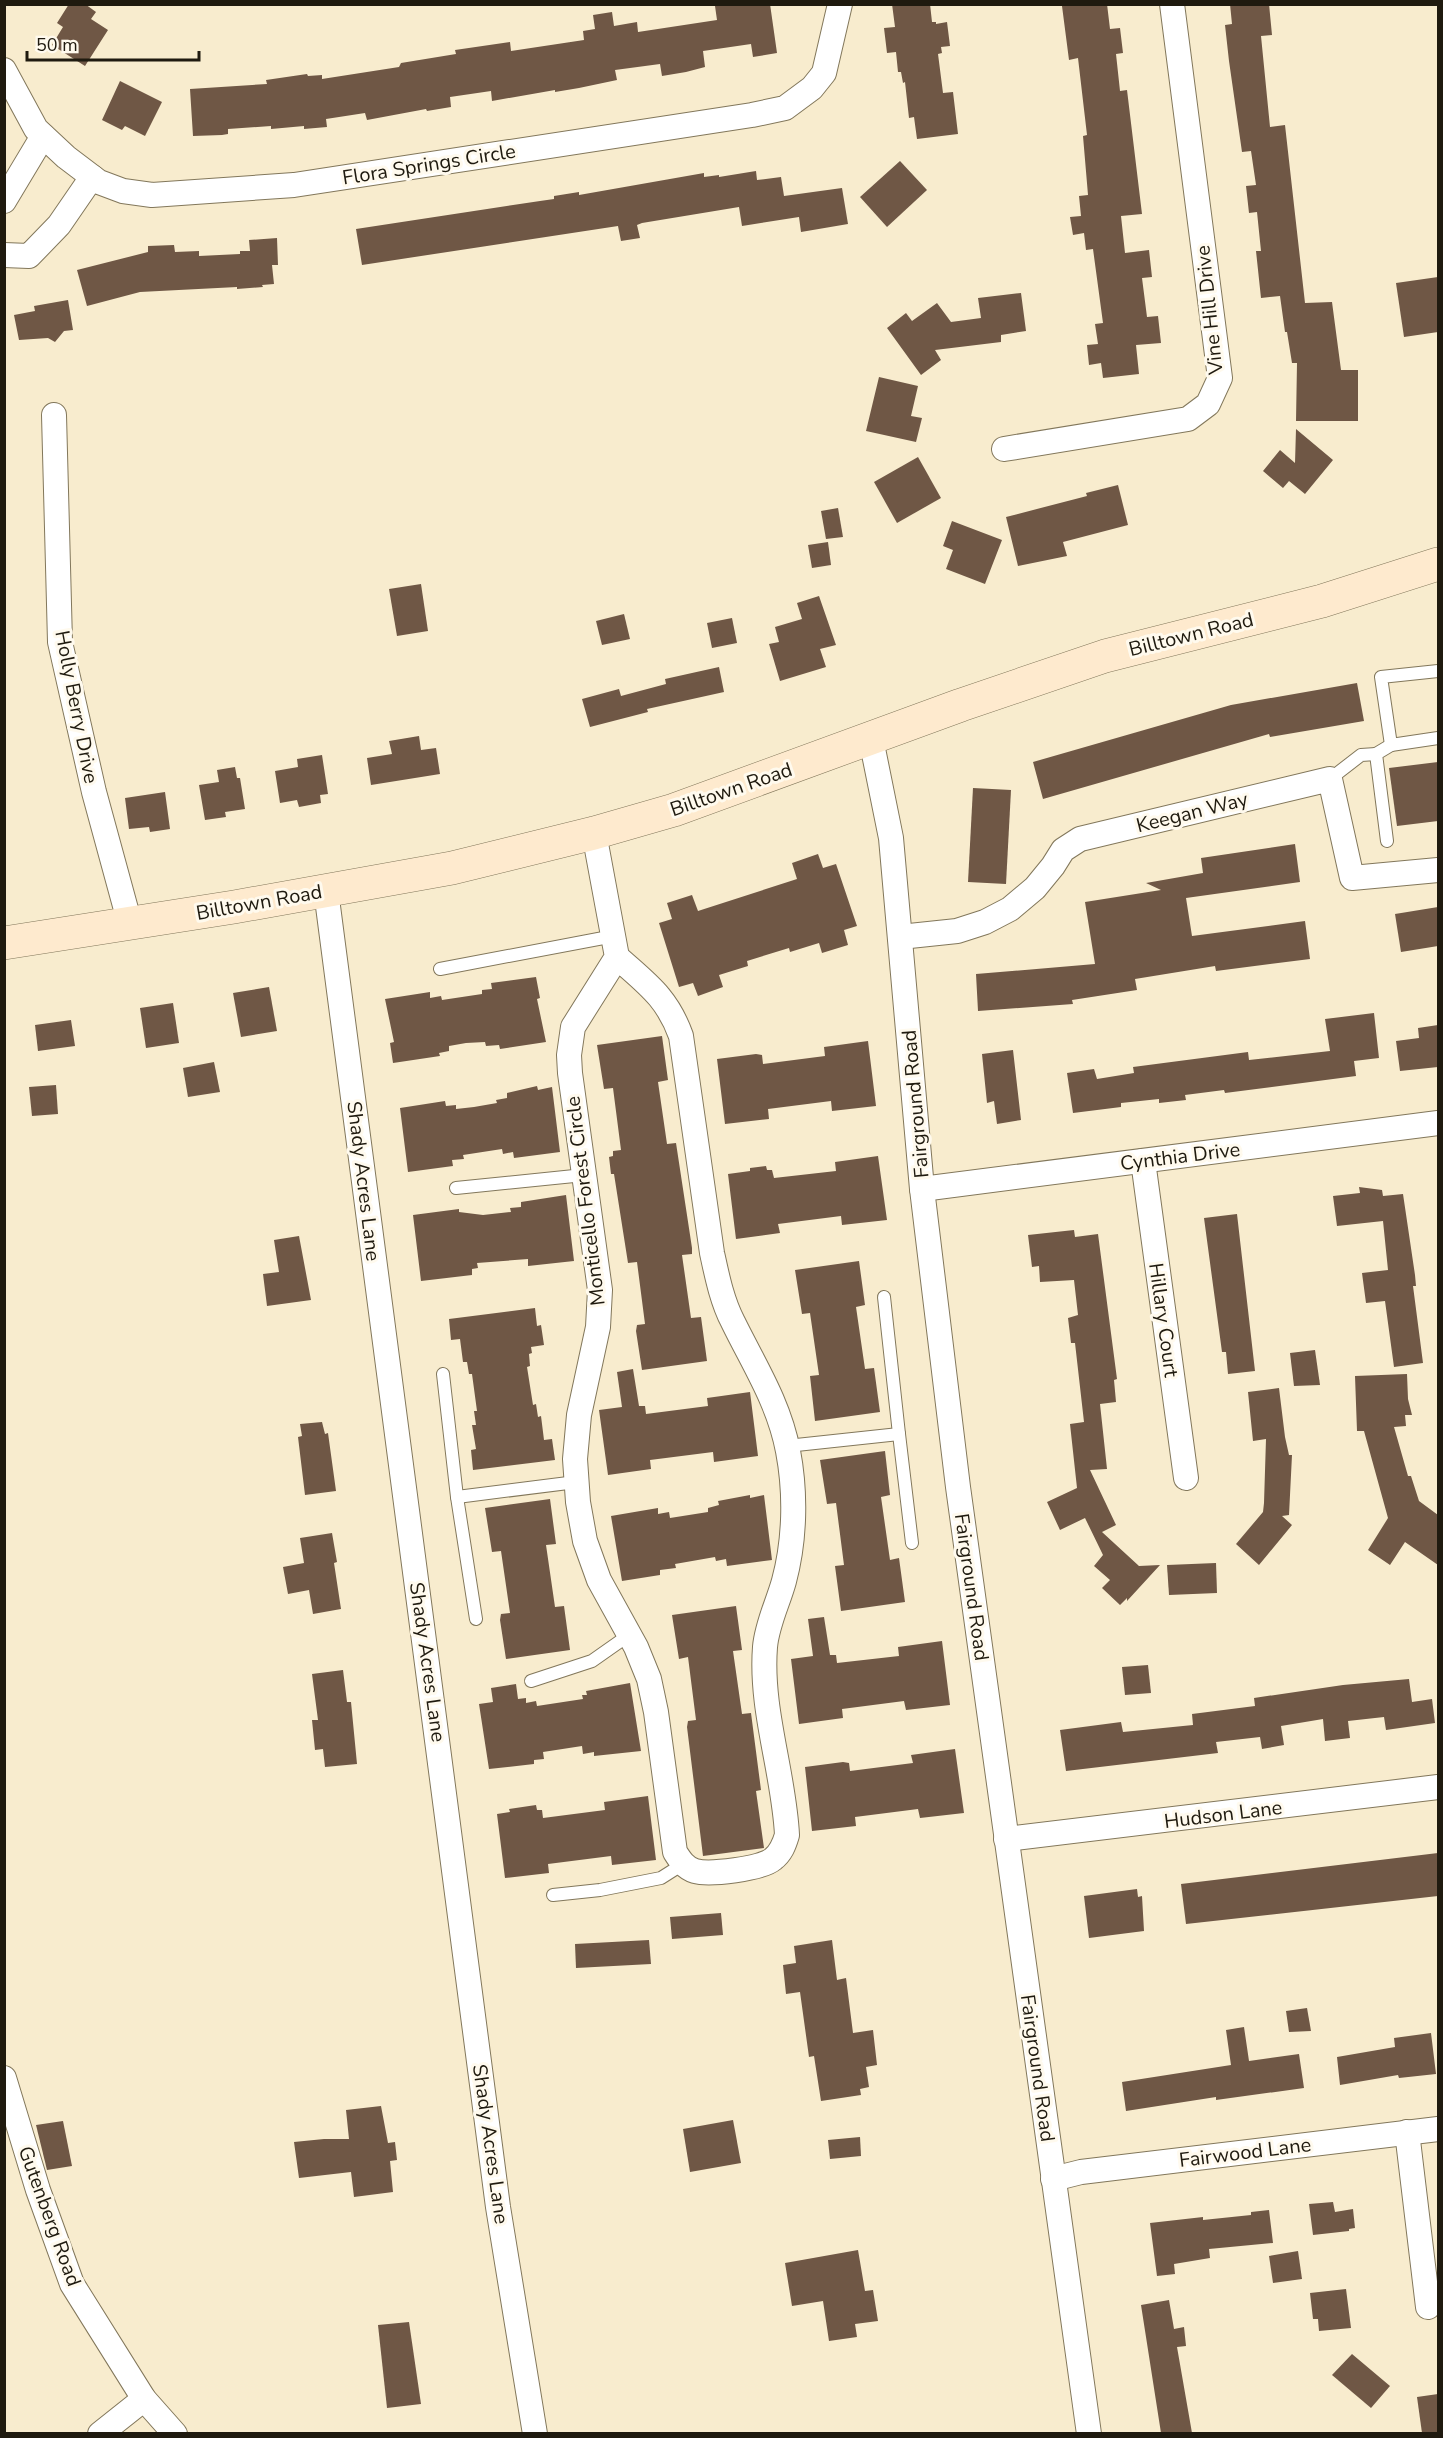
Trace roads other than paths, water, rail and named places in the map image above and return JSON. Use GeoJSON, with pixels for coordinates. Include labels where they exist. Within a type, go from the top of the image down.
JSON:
{"type":"FeatureCollection","features":[{"type":"Feature","properties":{"kind":"main road","name":"Billtown Road"},"geometry":{"type":"LineString","coordinates":[[4,943],[130,924],[452,868],[594,833],[674,810],[1105,656],[1322,601],[1438,564]]}},
{"type":"Feature","properties":{"kind":"street","name":"Flora Springs Circle"},"geometry":{"type":"LineString","coordinates":[[4,70],[36,129],[99,182],[123,191],[152,195],[294,185],[785,108],[812,88],[824,73],[840,4]]}},
{"type":"Feature","properties":{"kind":"street","name":"Vine Hill Drive"},"geometry":{"type":"LineString","coordinates":[[1004,449],[1188,419],[1208,404],[1220,378],[1172,4]]}},
{"type":"Feature","properties":{"kind":"street"},"geometry":{"type":"LineString","coordinates":[[4,201],[43,136]]}},
{"type":"Feature","properties":{"kind":"street"},"geometry":{"type":"LineString","coordinates":[[4,255],[29,256],[59,225],[92,177]]}},
{"type":"Feature","properties":{"kind":"street","name":"Holly Berry Drive"},"geometry":{"type":"LineString","coordinates":[[54,415],[60,642],[94,792],[130,924]]}},
{"type":"Feature","properties":{"kind":"street","name":"Fairground Road"},"geometry":{"type":"LineString","coordinates":[[871,739],[891,838],[922,1189],[958,1487],[1089,2433]]}},
{"type":"Feature","properties":{"kind":"street"},"geometry":{"type":"LineString","coordinates":[[1330,779],[1352,878],[1438,870]]}},
{"type":"Feature","properties":{"kind":"street","name":"Keegan Way"},"geometry":{"type":"LineString","coordinates":[[900,937],[957,931],[985,922],[1010,909],[1035,888],[1063,849],[1080,839],[1330,779]]}},
{"type":"Feature","properties":{"kind":"street"},"geometry":{"type":"LineString","coordinates":[[594,833],[615,946],[661,996],[673,1015],[681,1036],[712,1253],[719,1285],[732,1320],[763,1376],[778,1413],[787,1446],[793,1490],[792,1539],[784,1581],[765,1645],[764,1674],[787,1835],[782,1849],[772,1860],[760,1866],[709,1872],[695,1871],[683,1864]]}},
{"type":"Feature","properties":{"kind":"street","name":"Shady Acres Lane"},"geometry":{"type":"LineString","coordinates":[[326,891],[498,2207],[535,2433]]}},
{"type":"Feature","properties":{"kind":"street","name":"Monticello Forest Circle"},"geometry":{"type":"LineString","coordinates":[[615,946],[573,1027],[569,1055],[600,1290],[598,1327],[579,1415],[575,1459],[576,1482],[585,1541],[599,1580],[636,1647],[649,1679],[656,1712],[675,1852],[683,1864]]}},
{"type":"Feature","properties":{"kind":"street","name":"Cynthia Drive"},"geometry":{"type":"LineString","coordinates":[[922,1189],[1438,1123]]}},
{"type":"Feature","properties":{"kind":"street","name":"Hillary Court"},"geometry":{"type":"LineString","coordinates":[[1143,1161],[1186,1478]]}},
{"type":"Feature","properties":{"kind":"street","name":"Hudson Lane"},"geometry":{"type":"LineString","coordinates":[[1006,1839],[1438,1787]]}},
{"type":"Feature","properties":{"kind":"street","name":"Gutenberg Road"},"geometry":{"type":"LineString","coordinates":[[4,2078],[38,2190],[72,2284],[144,2399],[175,2433]]}},
{"type":"Feature","properties":{"kind":"street","name":"Fairwood Lane"},"geometry":{"type":"LineString","coordinates":[[1053,2179],[1081,2172],[1438,2128]]}},
{"type":"Feature","properties":{"kind":"street"},"geometry":{"type":"LineString","coordinates":[[1407,2132],[1428,2307]]}},
{"type":"Feature","properties":{"kind":"street"},"geometry":{"type":"LineString","coordinates":[[100,2433],[144,2399]]}},
{"type":"Feature","properties":{"kind":"lane"},"geometry":{"type":"LineString","coordinates":[[1391,745],[1381,677],[1438,671]]}},
{"type":"Feature","properties":{"kind":"lane"},"geometry":{"type":"LineString","coordinates":[[1330,779],[1361,755],[1376,754],[1391,745],[1438,738]]}},
{"type":"Feature","properties":{"kind":"lane"},"geometry":{"type":"LineString","coordinates":[[1376,754],[1387,841]]}},
{"type":"Feature","properties":{"kind":"lane"},"geometry":{"type":"LineString","coordinates":[[440,969],[615,946]]}},
{"type":"Feature","properties":{"kind":"lane"},"geometry":{"type":"LineString","coordinates":[[456,1188],[584,1175]]}},
{"type":"Feature","properties":{"kind":"lane"},"geometry":{"type":"LineString","coordinates":[[884,1297],[912,1543]]}},
{"type":"Feature","properties":{"kind":"lane"},"geometry":{"type":"LineString","coordinates":[[443,1374],[457,1497],[476,1619]]}},
{"type":"Feature","properties":{"kind":"lane"},"geometry":{"type":"LineString","coordinates":[[787,1446],[899,1434]]}},
{"type":"Feature","properties":{"kind":"lane"},"geometry":{"type":"LineString","coordinates":[[457,1497],[576,1482]]}},
{"type":"Feature","properties":{"kind":"lane"},"geometry":{"type":"LineString","coordinates":[[531,1681],[592,1661],[629,1635]]}},
{"type":"Feature","properties":{"kind":"lane"},"geometry":{"type":"LineString","coordinates":[[553,1895],[661,1878],[683,1864]]}}]}
